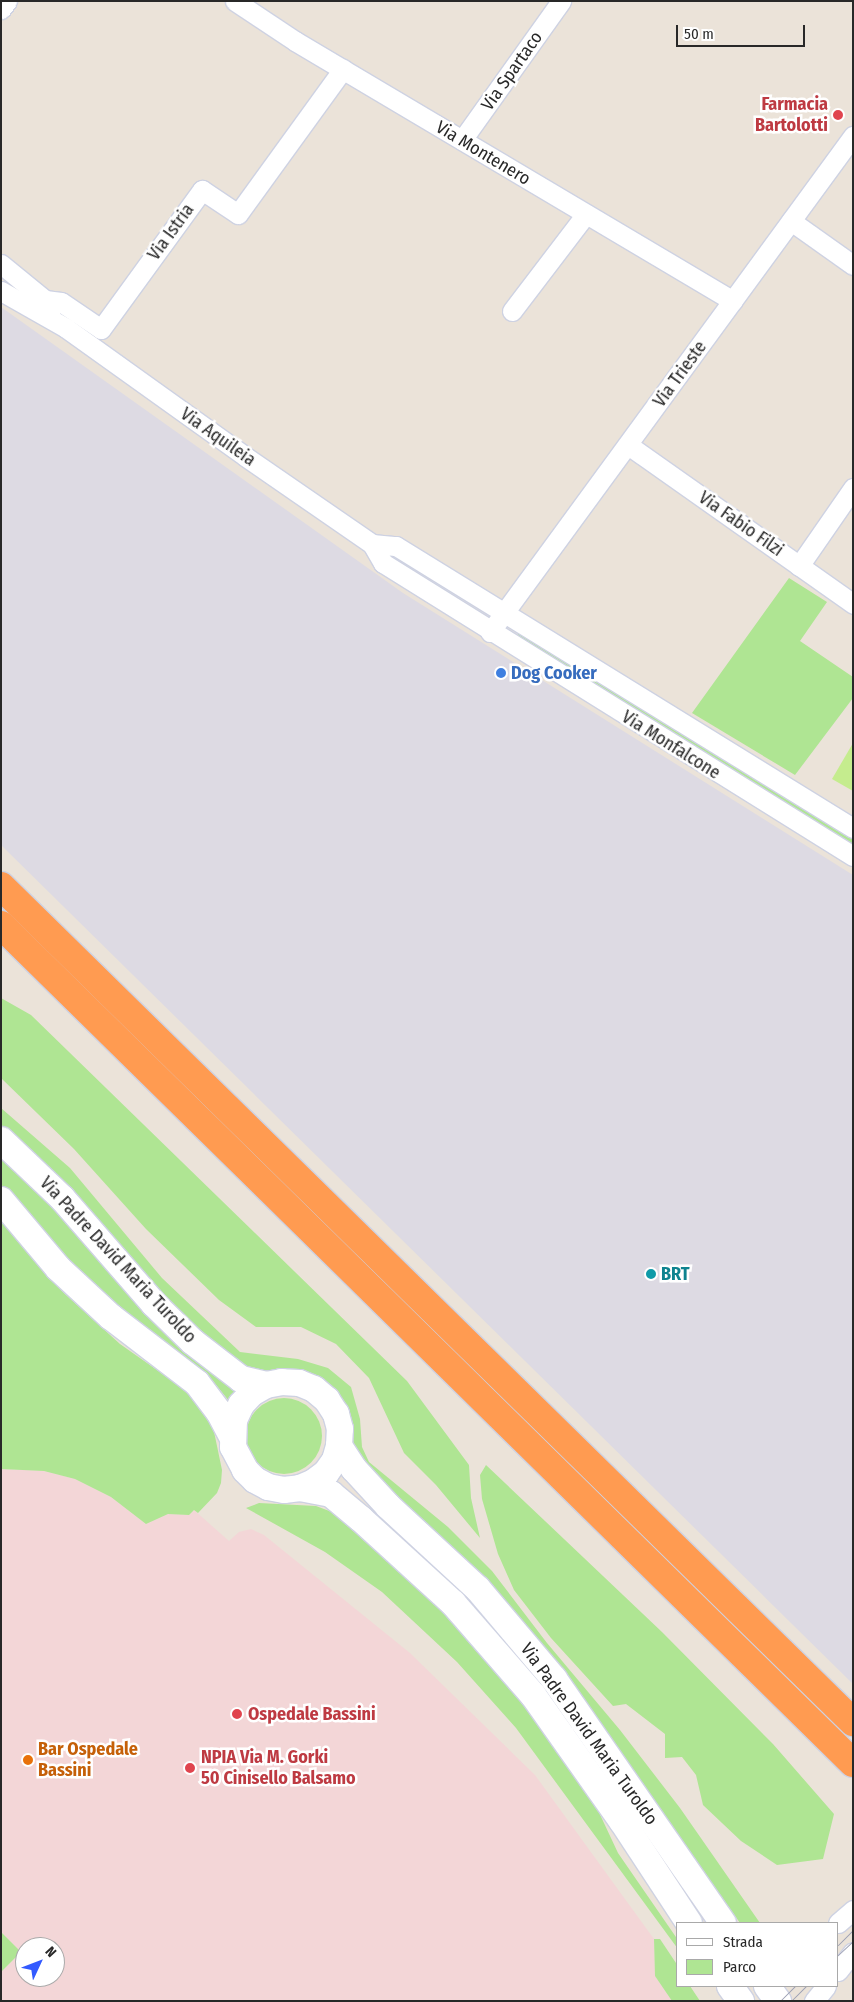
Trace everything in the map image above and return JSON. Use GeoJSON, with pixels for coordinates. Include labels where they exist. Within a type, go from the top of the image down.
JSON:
{"type":"FeatureCollection","features":[{"type":"Feature","properties":{"kind":"highway"},"geometry":{"type":"LineString","coordinates":[[1,886],[853,1722]]}},
{"type":"Feature","properties":{"kind":"highway"},"geometry":{"type":"LineString","coordinates":[[1,925],[853,1763]]}},
{"type":"Feature","properties":{"kind":"street"},"geometry":{"type":"LineString","coordinates":[[1,9],[7,1]]}},
{"type":"Feature","properties":{"kind":"street","name":"Via Montenero"},"geometry":{"type":"LineString","coordinates":[[235,1],[343,69],[733,301]]}},
{"type":"Feature","properties":{"kind":"street","name":"Via Spartaco"},"geometry":{"type":"LineString","coordinates":[[462,140],[561,1]]}},
{"type":"Feature","properties":{"kind":"street","name":"Via Istria"},"geometry":{"type":"LineString","coordinates":[[44,300],[61,302],[101,329],[202,190],[238,214],[343,69]]}},
{"type":"Feature","properties":{"kind":"street","name":"Via Trieste"},"geometry":{"type":"LineString","coordinates":[[490,632],[853,136]]}},
{"type":"Feature","properties":{"kind":"street"},"geometry":{"type":"LineString","coordinates":[[512,311],[586,214]]}},
{"type":"Feature","properties":{"kind":"street"},"geometry":{"type":"LineString","coordinates":[[791,221],[853,265]]}},
{"type":"Feature","properties":{"kind":"street","name":"Via Aquileia"},"geometry":{"type":"LineString","coordinates":[[1,264],[44,300],[66,328]]}},
{"type":"Feature","properties":{"kind":"street","name":"Via Aquileia"},"geometry":{"type":"LineString","coordinates":[[1,291],[66,328],[246,457],[372,544],[383,563],[490,632]]}},
{"type":"Feature","properties":{"kind":"street","name":"Via Fabio Filzi"},"geometry":{"type":"LineString","coordinates":[[628,445],[853,604]]}},
{"type":"Feature","properties":{"kind":"street"},"geometry":{"type":"LineString","coordinates":[[799,566],[853,488]]}},
{"type":"Feature","properties":{"kind":"street","name":"Via Aquileia"},"geometry":{"type":"LineString","coordinates":[[372,544],[396,546],[505,611]]}},
{"type":"Feature","properties":{"kind":"street","name":"Via Monfalcone"},"geometry":{"type":"LineString","coordinates":[[505,611],[853,828]]}},
{"type":"Feature","properties":{"kind":"street","name":"Via Monfalcone"},"geometry":{"type":"LineString","coordinates":[[490,632],[853,856]]}},
{"type":"Feature","properties":{"kind":"street","name":"Via Padre David Maria Turoldo"},"geometry":{"type":"LineString","coordinates":[[1,1140],[62,1198],[154,1304],[192,1342],[242,1379],[266,1385]]}},
{"type":"Feature","properties":{"kind":"street","name":"Via Padre David Maria Turoldo"},"geometry":{"type":"LineString","coordinates":[[1,1200],[58,1268],[111,1318],[197,1383],[219,1412],[232,1436]]}},
{"type":"Feature","properties":{"kind":"street"},"geometry":{"type":"LineString","coordinates":[[282,1382],[299,1383],[314,1389],[327,1400],[336,1414],[340,1429],[340,1446],[335,1460],[326,1473],[314,1482],[300,1488],[284,1490],[268,1487],[255,1480],[244,1470],[237,1458],[232,1436],[234,1420],[241,1405],[252,1393],[266,1385],[282,1382]]}},
{"type":"Feature","properties":{"kind":"street","name":"Via Padre David Maria Turoldo"},"geometry":{"type":"LineString","coordinates":[[340,1446],[354,1469],[388,1506],[478,1589],[554,1679],[722,1922]]}},
{"type":"Feature","properties":{"kind":"street","name":"Via Padre David Maria Turoldo"},"geometry":{"type":"LineString","coordinates":[[300,1488],[331,1494],[361,1519],[453,1604],[533,1695],[622,1821],[688,1922]]}},
{"type":"Feature","properties":{"kind":"street"},"geometry":{"type":"LineString","coordinates":[[839,1922],[853,1910]]}},
{"type":"Feature","properties":{"kind":"street"},"geometry":{"type":"LineString","coordinates":[[839,1970],[853,1952]]}},
{"type":"Feature","properties":{"kind":"street"},"geometry":{"type":"LineString","coordinates":[[731,1987],[740,2001]]}},
{"type":"Feature","properties":{"kind":"street"},"geometry":{"type":"LineString","coordinates":[[814,2001],[825,1987]]}},
{"type":"Feature","properties":{"kind":"shaded area"},"geometry":{"type":"Polygon","coordinates":[[[1,307],[403,593],[853,875],[853,1684],[1,845],[1,307]]]}},
{"type":"Feature","properties":{"kind":"shaded area","name":"Ospedale Bassini"},"geometry":{"type":"Polygon","coordinates":[[[1,1469],[44,1471],[75,1479],[111,1497],[146,1524],[168,1514],[189,1515],[194,1510],[229,1541],[239,1532],[251,1529],[264,1535],[410,1653],[535,1775],[654,1939],[655,1976],[672,2001],[1,2001],[1,1972],[15,1958],[15,1987],[65,1987],[65,1937],[15,1937],[15,1946],[1,1932],[1,1469]]]}},
{"type":"Feature","properties":{"kind":"green space"},"geometry":{"type":"Polygon","coordinates":[[[789,578],[827,602],[800,641],[853,677],[853,698],[795,775],[692,713],[789,578]]]}},
{"type":"Feature","properties":{"kind":"green space"},"geometry":{"type":"Polygon","coordinates":[[[520,631],[853,838],[853,846],[516,638],[520,631]]]}},
{"type":"Feature","properties":{"kind":"green space"},"geometry":{"type":"Polygon","coordinates":[[[853,743],[853,791],[832,779],[853,743]]]}},
{"type":"Feature","properties":{"kind":"green space"},"geometry":{"type":"Polygon","coordinates":[[[1,998],[31,1015],[407,1381],[469,1465],[471,1498],[480,1538],[436,1485],[404,1453],[369,1378],[336,1344],[301,1327],[256,1327],[219,1300],[146,1229],[74,1149],[1,1078],[1,998]]]}},
{"type":"Feature","properties":{"kind":"green space"},"geometry":{"type":"Polygon","coordinates":[[[1,1108],[70,1168],[162,1278],[240,1352],[298,1359],[328,1368],[351,1387],[360,1419],[362,1447],[369,1462],[448,1527],[492,1571],[547,1643],[620,1730],[680,1808],[759,1922],[739,1922],[645,1788],[357,1462],[347,1424],[266,1372],[250,1371],[211,1347],[1,1126],[1,1108]]]}},
{"type":"Feature","properties":{"kind":"green space"},"geometry":{"type":"Polygon","coordinates":[[[1,1150],[243,1386],[229,1401],[213,1381],[157,1341],[51,1245],[1,1184],[1,1150]]]}},
{"type":"Feature","properties":{"kind":"green space"},"geometry":{"type":"Polygon","coordinates":[[[1,1220],[35,1262],[65,1294],[120,1344],[194,1396],[212,1422],[222,1470],[221,1483],[217,1493],[198,1513],[194,1510],[189,1515],[168,1514],[146,1524],[111,1497],[75,1479],[44,1471],[1,1469],[1,1220]]]}},
{"type":"Feature","properties":{"kind":"green space"},"geometry":{"type":"Polygon","coordinates":[[[284,1398],[298,1401],[311,1409],[319,1422],[322,1436],[319,1450],[311,1463],[298,1471],[284,1474],[270,1471],[257,1463],[249,1450],[246,1436],[249,1422],[257,1409],[270,1401],[284,1398]]]}},
{"type":"Feature","properties":{"kind":"green space"},"geometry":{"type":"Polygon","coordinates":[[[486,1465],[662,1632],[773,1744],[834,1814],[823,1859],[777,1865],[741,1841],[703,1805],[696,1775],[682,1757],[665,1758],[665,1734],[626,1704],[613,1706],[551,1638],[514,1590],[498,1554],[482,1499],[480,1475],[486,1465]]]}},
{"type":"Feature","properties":{"kind":"green space"},"geometry":{"type":"Polygon","coordinates":[[[259,1503],[316,1506],[332,1512],[438,1607],[532,1715],[596,1806],[618,1853],[676,1937],[676,1946],[516,1728],[457,1662],[382,1592],[325,1552],[246,1508],[259,1503]]]}},
{"type":"Feature","properties":{"kind":"green space"},"geometry":{"type":"Polygon","coordinates":[[[1,1932],[15,1946],[15,1958],[1,1972],[1,1932]]]}},
{"type":"Feature","properties":{"kind":"green space"},"geometry":{"type":"Polygon","coordinates":[[[654,1939],[660,1939],[676,1963],[676,1987],[691,1987],[700,2001],[672,2001],[655,1976],[654,1939]]]}},
{"type":"Feature","properties":{"kind":"tram line"},"geometry":{"type":"LineString","coordinates":[[839,1944],[853,1930]]}},
{"type":"Feature","properties":{"kind":"tram line"},"geometry":{"type":"LineString","coordinates":[[839,1954],[853,1941]]}},
{"type":"Feature","properties":{"kind":"tram line"},"geometry":{"type":"LineString","coordinates":[[780,2001],[794,1987]]}},
{"type":"Feature","properties":{"kind":"tram line"},"geometry":{"type":"LineString","coordinates":[[791,2001],[805,1987]]}},
{"type":"Feature","properties":{"kind":"place","name":"Farmacia Bartolotti"},"geometry":{"type":"Point","coordinates":[838,115]}},
{"type":"Feature","properties":{"kind":"place","name":"Dog Cooker"},"geometry":{"type":"Point","coordinates":[501,673]}},
{"type":"Feature","properties":{"kind":"place","name":"BRT"},"geometry":{"type":"Point","coordinates":[651,1274]}},
{"type":"Feature","properties":{"kind":"place","name":"Ospedale Bassini"},"geometry":{"type":"Point","coordinates":[237,1714]}},
{"type":"Feature","properties":{"kind":"place","name":"Bar Ospedale Bassini"},"geometry":{"type":"Point","coordinates":[28,1760]}},
{"type":"Feature","properties":{"kind":"place","name":"NPIA Via M. Gorki 50 Cinisello Balsamo"},"geometry":{"type":"Point","coordinates":[190,1768]}}]}
